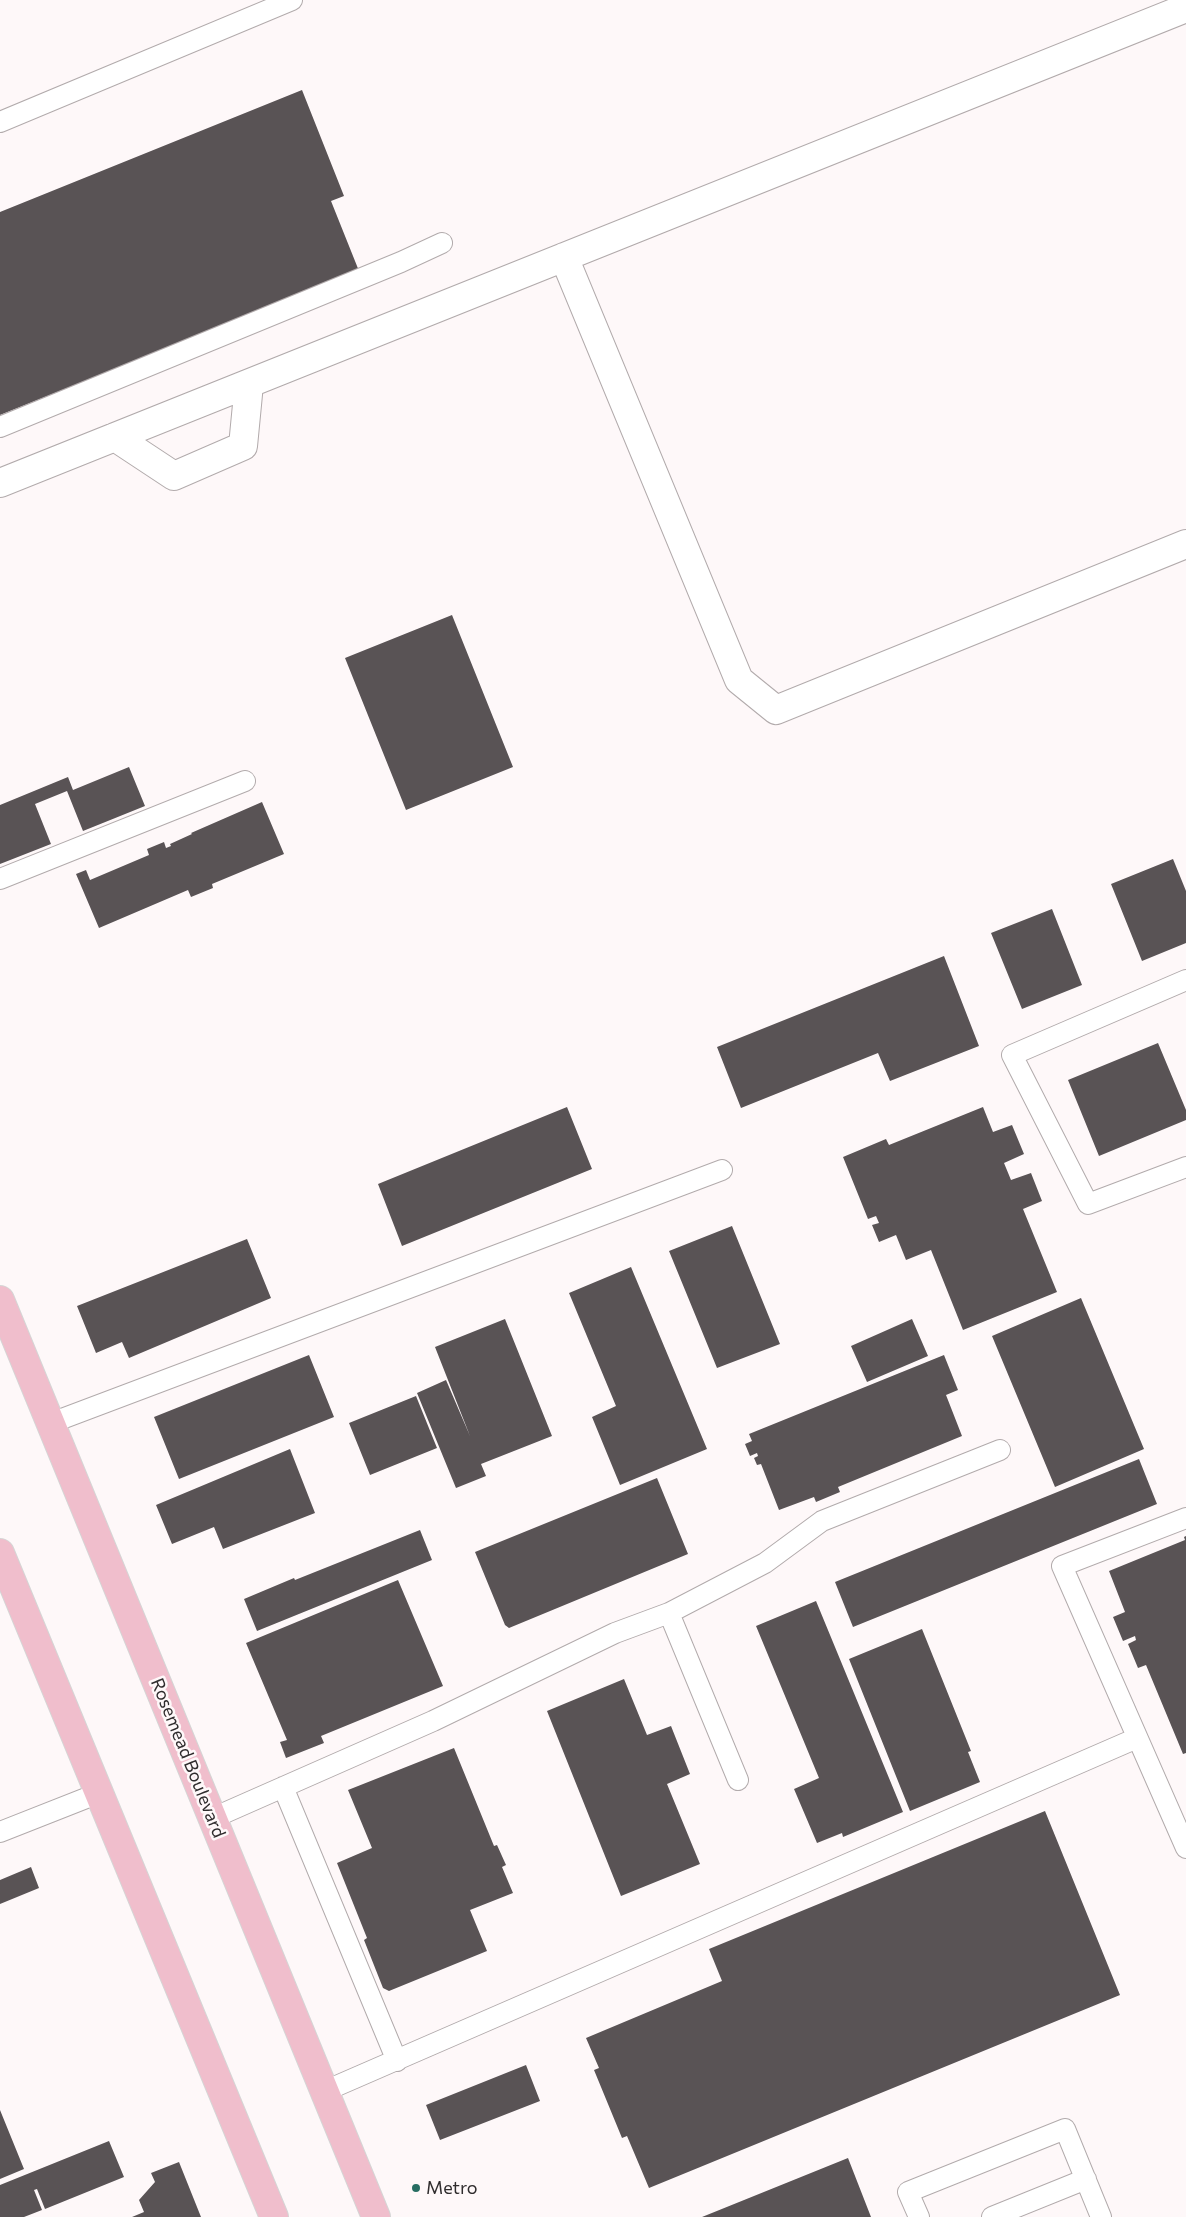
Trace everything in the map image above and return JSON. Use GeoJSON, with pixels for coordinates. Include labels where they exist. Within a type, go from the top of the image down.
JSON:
{"type":"FeatureCollection","features":[{"type":"Feature","properties":{"kind":"main road","name":"Rosemead Boulevard"},"geometry":{"type":"LineString","coordinates":[[0,1300],[376,2217]]}},
{"type":"Feature","properties":{"kind":"main road"},"geometry":{"type":"LineString","coordinates":[[0,1553],[274,2217]]}},
{"type":"Feature","properties":{"kind":"street"},"geometry":{"type":"LineString","coordinates":[[0,483],[1186,8]]}},
{"type":"Feature","properties":{"kind":"street"},"geometry":{"type":"LineString","coordinates":[[564,257],[738,680],[776,710],[1186,544]]}},
{"type":"Feature","properties":{"kind":"street"},"geometry":{"type":"LineString","coordinates":[[115,437],[174,476],[243,446],[249,384]]}},
{"type":"Feature","properties":{"kind":"lane"},"geometry":{"type":"LineString","coordinates":[[0,122],[292,0]]}},
{"type":"Feature","properties":{"kind":"lane"},"geometry":{"type":"LineString","coordinates":[[0,427],[392,266],[442,243]]}},
{"type":"Feature","properties":{"kind":"lane"},"geometry":{"type":"LineString","coordinates":[[0,879],[245,781]]}},
{"type":"Feature","properties":{"kind":"lane"},"geometry":{"type":"LineString","coordinates":[[1186,980],[1012,1055],[1088,1204],[1186,1167]]}},
{"type":"Feature","properties":{"kind":"lane"},"geometry":{"type":"LineString","coordinates":[[51,1423],[722,1170]]}},
{"type":"Feature","properties":{"kind":"lane"},"geometry":{"type":"LineString","coordinates":[[213,1818],[434,1721],[615,1634],[669,1613],[765,1563],[822,1521],[1000,1450]]}},
{"type":"Feature","properties":{"kind":"lane"},"geometry":{"type":"LineString","coordinates":[[1186,1518],[1062,1566],[1186,1848]]}},
{"type":"Feature","properties":{"kind":"lane"},"geometry":{"type":"LineString","coordinates":[[669,1613],[738,1780]]}},
{"type":"Feature","properties":{"kind":"lane"},"geometry":{"type":"LineString","coordinates":[[324,2091],[397,2061],[1137,1738]]}},
{"type":"Feature","properties":{"kind":"lane"},"geometry":{"type":"LineString","coordinates":[[283,1787],[397,2061]]}},
{"type":"Feature","properties":{"kind":"lane"},"geometry":{"type":"LineString","coordinates":[[0,1832],[99,1793]]}},
{"type":"Feature","properties":{"kind":"lane"},"geometry":{"type":"LineString","coordinates":[[919,2217],[908,2192],[1065,2129],[1101,2217]]}},
{"type":"Feature","properties":{"kind":"lane"},"geometry":{"type":"LineString","coordinates":[[992,2217],[1086,2179]]}},
{"type":"Feature","properties":{"kind":"building"},"geometry":{"type":"Polygon","coordinates":[[[302,90],[344,196],[331,201],[359,271],[116,372],[115,369],[0,415],[0,212],[302,90]]]}},
{"type":"Feature","properties":{"kind":"building"},"geometry":{"type":"Polygon","coordinates":[[[452,615],[513,767],[406,810],[345,658],[452,615]]]}},
{"type":"Feature","properties":{"kind":"building"},"geometry":{"type":"Polygon","coordinates":[[[129,767],[145,806],[83,831],[67,791],[35,804],[51,844],[0,864],[0,805],[68,777],[73,790],[129,767]]]}},
{"type":"Feature","properties":{"kind":"building"},"geometry":{"type":"Polygon","coordinates":[[[262,802],[284,854],[212,884],[213,888],[191,897],[188,890],[99,928],[76,874],[86,870],[90,880],[149,855],[147,849],[164,842],[166,848],[171,846],[170,844],[191,833],[262,802]]]}},
{"type":"Feature","properties":{"kind":"building"},"geometry":{"type":"Polygon","coordinates":[[[1173,859],[1186,891],[1186,943],[1142,961],[1111,884],[1173,859]]]}},
{"type":"Feature","properties":{"kind":"building"},"geometry":{"type":"Polygon","coordinates":[[[1052,909],[1082,985],[1022,1009],[991,933],[1052,909]]]}},
{"type":"Feature","properties":{"kind":"building"},"geometry":{"type":"Polygon","coordinates":[[[944,956],[979,1046],[890,1081],[878,1053],[741,1108],[717,1047],[944,956]]]}},
{"type":"Feature","properties":{"kind":"building"},"geometry":{"type":"Polygon","coordinates":[[[1158,1043],[1186,1110],[1186,1120],[1099,1156],[1068,1080],[1158,1043]]]}},
{"type":"Feature","properties":{"kind":"building"},"geometry":{"type":"Polygon","coordinates":[[[567,1107],[592,1169],[402,1246],[378,1184],[567,1107]]]}},
{"type":"Feature","properties":{"kind":"building"},"geometry":{"type":"Polygon","coordinates":[[[983,1107],[993,1132],[1012,1125],[1024,1154],[1004,1163],[1011,1180],[1031,1173],[1042,1201],[1023,1209],[1057,1292],[963,1330],[931,1250],[906,1260],[896,1235],[879,1242],[872,1225],[879,1223],[876,1216],[868,1219],[843,1157],[886,1139],[889,1145],[983,1107]]]}},
{"type":"Feature","properties":{"kind":"building"},"geometry":{"type":"Polygon","coordinates":[[[732,1226],[780,1344],[717,1368],[669,1251],[732,1226]]]}},
{"type":"Feature","properties":{"kind":"building"},"geometry":{"type":"Polygon","coordinates":[[[247,1239],[271,1298],[129,1358],[122,1342],[96,1353],[77,1306],[247,1239]]]}},
{"type":"Feature","properties":{"kind":"building"},"geometry":{"type":"Polygon","coordinates":[[[631,1267],[707,1449],[620,1485],[592,1417],[616,1406],[569,1293],[631,1267]]]}},
{"type":"Feature","properties":{"kind":"building"},"geometry":{"type":"Polygon","coordinates":[[[1081,1298],[1144,1449],[1055,1487],[992,1336],[1081,1298]]]}},
{"type":"Feature","properties":{"kind":"building"},"geometry":{"type":"Polygon","coordinates":[[[505,1319],[552,1436],[481,1464],[486,1476],[456,1488],[417,1393],[446,1380],[470,1436],[435,1347],[505,1319]]]}},
{"type":"Feature","properties":{"kind":"building"},"geometry":{"type":"Polygon","coordinates":[[[912,1319],[928,1356],[867,1382],[851,1346],[912,1319]]]}},
{"type":"Feature","properties":{"kind":"building"},"geometry":{"type":"Polygon","coordinates":[[[309,1355],[334,1417],[179,1479],[154,1417],[309,1355]]]}},
{"type":"Feature","properties":{"kind":"building"},"geometry":{"type":"Polygon","coordinates":[[[944,1355],[958,1390],[946,1395],[962,1436],[838,1487],[840,1492],[816,1502],[814,1497],[779,1510],[761,1464],[757,1465],[754,1458],[758,1456],[757,1453],[750,1456],[745,1444],[752,1441],[749,1434],[944,1355]]]}},
{"type":"Feature","properties":{"kind":"building"},"geometry":{"type":"Polygon","coordinates":[[[416,1396],[437,1448],[370,1475],[349,1423],[416,1396]]]}},
{"type":"Feature","properties":{"kind":"building"},"geometry":{"type":"Polygon","coordinates":[[[290,1449],[315,1513],[223,1549],[214,1527],[172,1544],[156,1505],[290,1449]]]}},
{"type":"Feature","properties":{"kind":"building"},"geometry":{"type":"Polygon","coordinates":[[[1139,1459],[1157,1504],[853,1627],[835,1582],[1139,1459]]]}},
{"type":"Feature","properties":{"kind":"building"},"geometry":{"type":"Polygon","coordinates":[[[657,1478],[688,1554],[509,1628],[505,1625],[475,1552],[657,1478]]]}},
{"type":"Feature","properties":{"kind":"building"},"geometry":{"type":"Polygon","coordinates":[[[420,1530],[432,1560],[257,1631],[244,1599],[420,1530]]]}},
{"type":"Feature","properties":{"kind":"building"},"geometry":{"type":"Polygon","coordinates":[[[1186,1536],[1186,1753],[1183,1754],[1146,1665],[1138,1668],[1128,1644],[1136,1640],[1135,1636],[1123,1641],[1113,1617],[1125,1612],[1109,1571],[1185,1540],[1184,1537],[1186,1536]]]}},
{"type":"Feature","properties":{"kind":"building"},"geometry":{"type":"Polygon","coordinates":[[[398,1580],[443,1686],[321,1736],[324,1743],[286,1758],[280,1742],[287,1740],[246,1643],[398,1580]]]}},
{"type":"Feature","properties":{"kind":"building"},"geometry":{"type":"Polygon","coordinates":[[[816,1601],[903,1812],[843,1837],[842,1833],[817,1843],[794,1789],[819,1778],[756,1626],[816,1601]]]}},
{"type":"Feature","properties":{"kind":"building"},"geometry":{"type":"Polygon","coordinates":[[[922,1629],[971,1751],[968,1752],[980,1782],[910,1811],[849,1659],[922,1629]]]}},
{"type":"Feature","properties":{"kind":"building"},"geometry":{"type":"Polygon","coordinates":[[[624,1679],[647,1735],[671,1726],[690,1774],[667,1784],[700,1864],[621,1896],[547,1711],[624,1679]]]}},
{"type":"Feature","properties":{"kind":"building"},"geometry":{"type":"Polygon","coordinates":[[[454,1748],[494,1846],[497,1845],[506,1865],[502,1867],[513,1893],[470,1910],[487,1951],[389,1991],[383,1988],[364,1940],[367,1938],[337,1863],[372,1848],[348,1790],[454,1748]]]}},
{"type":"Feature","properties":{"kind":"building"},"geometry":{"type":"Polygon","coordinates":[[[1045,1811],[1120,1995],[649,2188],[627,2136],[622,2138],[594,2070],[599,2068],[586,2038],[722,1981],[709,1949],[1045,1811]]]}},
{"type":"Feature","properties":{"kind":"building"},"geometry":{"type":"Polygon","coordinates":[[[31,1867],[39,1888],[0,1904],[0,1880],[31,1867]]]}},
{"type":"Feature","properties":{"kind":"building"},"geometry":{"type":"Polygon","coordinates":[[[526,2065],[540,2101],[440,2140],[426,2105],[526,2065]]]}},
{"type":"Feature","properties":{"kind":"building"},"geometry":{"type":"Polygon","coordinates":[[[0,2110],[24,2169],[0,2179],[0,2110]]]}},
{"type":"Feature","properties":{"kind":"building"},"geometry":{"type":"Polygon","coordinates":[[[109,2141],[124,2177],[45,2209],[37,2189],[34,2190],[42,2210],[24,2217],[0,2217],[0,2185],[109,2141]]]}},
{"type":"Feature","properties":{"kind":"building"},"geometry":{"type":"Polygon","coordinates":[[[848,2158],[871,2217],[702,2217],[848,2158]]]}},
{"type":"Feature","properties":{"kind":"building"},"geometry":{"type":"Polygon","coordinates":[[[179,2162],[201,2217],[132,2217],[144,2212],[139,2200],[155,2182],[151,2173],[179,2162]]]}},
{"type":"Feature","properties":{"kind":"place","name":"Metro"},"geometry":{"type":"Point","coordinates":[416,2188]}}]}
